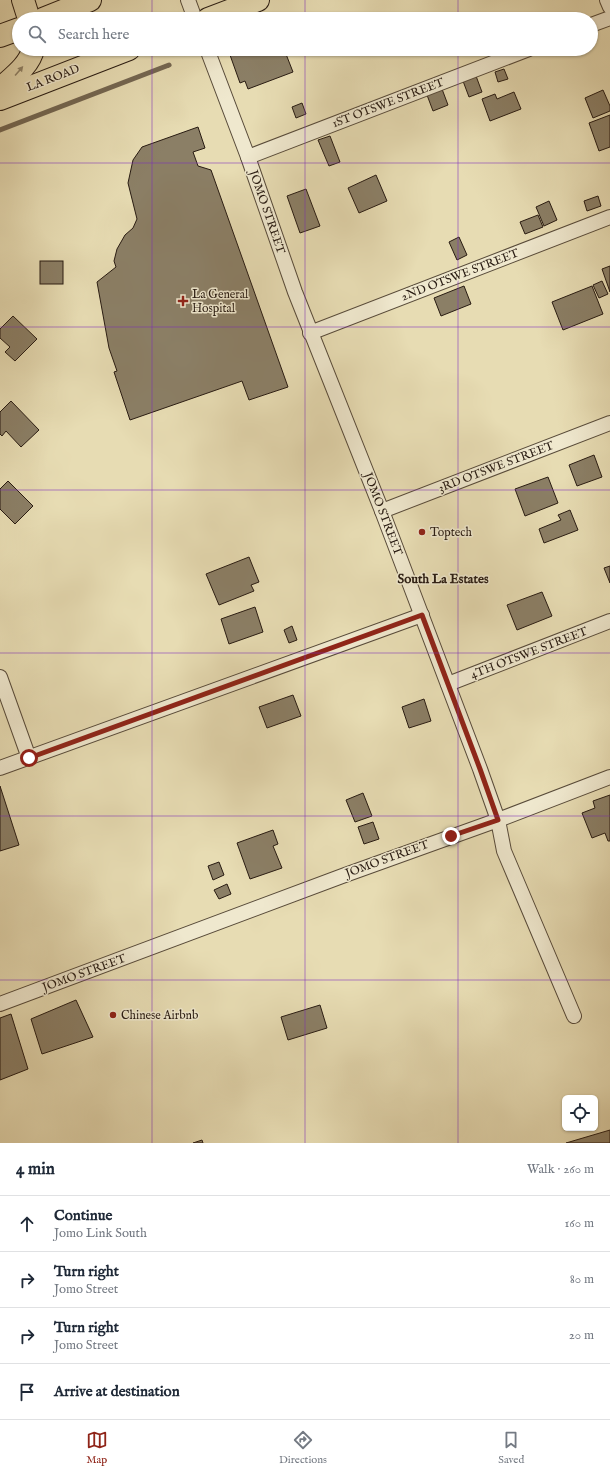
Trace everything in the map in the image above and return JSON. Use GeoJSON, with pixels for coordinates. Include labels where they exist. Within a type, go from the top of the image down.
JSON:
{"type":"FeatureCollection","features":[{"type":"Feature","properties":{"kind":"main road"},"geometry":{"type":"LineString","coordinates":[[23,0],[27,12]]}},
{"type":"Feature","properties":{"kind":"main road"},"geometry":{"type":"LineString","coordinates":[[60,12],[90,0]]}},
{"type":"Feature","properties":{"kind":"main road"},"geometry":{"type":"LineString","coordinates":[[226,12],[258,0]]}},
{"type":"Feature","properties":{"kind":"main road"},"geometry":{"type":"LineString","coordinates":[[0,36],[12,32]]}},
{"type":"Feature","properties":{"kind":"main road"},"geometry":{"type":"LineString","coordinates":[[0,89],[32,56]]}},
{"type":"Feature","properties":{"kind":"main road","name":"LA ROAD"},"geometry":{"type":"LineString","coordinates":[[0,99],[111,56]]}},
{"type":"Feature","properties":{"kind":"street"},"geometry":{"type":"LineString","coordinates":[[188,0],[192,12]]}},
{"type":"Feature","properties":{"kind":"street"},"geometry":{"type":"LineString","coordinates":[[607,0],[610,7]]}},
{"type":"Feature","properties":{"kind":"street"},"geometry":{"type":"LineString","coordinates":[[598,22],[610,18]]}},
{"type":"Feature","properties":{"kind":"street","name":"JOMO STREET"},"geometry":{"type":"LineString","coordinates":[[0,1004],[345,875],[498,820],[382,511],[310,332],[248,157],[210,56]]}},
{"type":"Feature","properties":{"kind":"street","name":"1ST OTSWE STREET"},"geometry":{"type":"LineString","coordinates":[[248,157],[511,56]]}},
{"type":"Feature","properties":{"kind":"street","name":"2ND OTSWE STREET"},"geometry":{"type":"LineString","coordinates":[[310,332],[610,217]]}},
{"type":"Feature","properties":{"kind":"street","name":"3RD OTSWE STREET"},"geometry":{"type":"LineString","coordinates":[[382,511],[610,423]]}},
{"type":"Feature","properties":{"kind":"street"},"geometry":{"type":"LineString","coordinates":[[0,768],[422,615]]}},
{"type":"Feature","properties":{"kind":"street","name":"4TH OTSWE STREET"},"geometry":{"type":"LineString","coordinates":[[448,684],[610,621]]}},
{"type":"Feature","properties":{"kind":"street"},"geometry":{"type":"LineString","coordinates":[[0,677],[29,758]]}},
{"type":"Feature","properties":{"kind":"street"},"geometry":{"type":"LineString","coordinates":[[574,1016],[504,851],[498,820],[610,777]]}},
{"type":"Feature","properties":{"kind":"building"},"geometry":{"type":"Polygon","coordinates":[[[230,56],[287,56],[293,72],[248,89],[245,81],[240,83],[230,56]]]}},
{"type":"Feature","properties":{"kind":"building"},"geometry":{"type":"Polygon","coordinates":[[[504,69],[508,79],[498,82],[495,72],[504,69]]]}},
{"type":"Feature","properties":{"kind":"building"},"geometry":{"type":"Polygon","coordinates":[[[476,76],[482,92],[469,97],[463,81],[476,76]]]}},
{"type":"Feature","properties":{"kind":"building"},"geometry":{"type":"Polygon","coordinates":[[[442,89],[448,105],[433,111],[427,95],[442,89]]]}},
{"type":"Feature","properties":{"kind":"building"},"geometry":{"type":"Polygon","coordinates":[[[603,90],[610,106],[610,111],[593,118],[585,98],[603,90]]]}},
{"type":"Feature","properties":{"kind":"building"},"geometry":{"type":"Polygon","coordinates":[[[514,92],[521,109],[490,121],[482,99],[495,94],[497,99],[514,92]]]}},
{"type":"Feature","properties":{"kind":"building"},"geometry":{"type":"Polygon","coordinates":[[[302,103],[306,114],[296,118],[292,107],[302,103]]]}},
{"type":"Feature","properties":{"kind":"building"},"geometry":{"type":"Polygon","coordinates":[[[610,115],[610,147],[599,151],[589,123],[610,115]]]}},
{"type":"Feature","properties":{"kind":"building"},"geometry":{"type":"Polygon","coordinates":[[[198,127],[205,148],[193,152],[198,166],[211,170],[288,387],[249,400],[242,381],[130,420],[114,372],[117,371],[109,348],[97,282],[116,267],[114,261],[117,249],[125,235],[133,228],[137,219],[128,183],[133,160],[142,147],[198,127]]]}},
{"type":"Feature","properties":{"kind":"building"},"geometry":{"type":"Polygon","coordinates":[[[330,136],[340,162],[329,166],[318,140],[330,136]]]}},
{"type":"Feature","properties":{"kind":"building"},"geometry":{"type":"Polygon","coordinates":[[[376,175],[387,201],[359,213],[348,188],[376,175]]]}},
{"type":"Feature","properties":{"kind":"building"},"geometry":{"type":"Polygon","coordinates":[[[306,189],[320,226],[300,233],[287,196],[306,189]]]}},
{"type":"Feature","properties":{"kind":"building"},"geometry":{"type":"Polygon","coordinates":[[[598,196],[601,206],[587,211],[584,201],[598,196]]]}},
{"type":"Feature","properties":{"kind":"building"},"geometry":{"type":"Polygon","coordinates":[[[549,201],[557,220],[544,226],[536,207],[549,201]]]}},
{"type":"Feature","properties":{"kind":"building"},"geometry":{"type":"Polygon","coordinates":[[[538,215],[543,227],[525,234],[520,222],[538,215]]]}},
{"type":"Feature","properties":{"kind":"building"},"geometry":{"type":"Polygon","coordinates":[[[459,237],[467,255],[457,260],[449,242],[459,237]]]}},
{"type":"Feature","properties":{"kind":"building"},"geometry":{"type":"Polygon","coordinates":[[[40,261],[63,261],[63,284],[40,284],[40,261]]]}},
{"type":"Feature","properties":{"kind":"building"},"geometry":{"type":"Polygon","coordinates":[[[610,266],[610,292],[602,269],[610,266]]]}},
{"type":"Feature","properties":{"kind":"building"},"geometry":{"type":"Polygon","coordinates":[[[602,281],[608,294],[599,298],[593,285],[602,281]]]}},
{"type":"Feature","properties":{"kind":"building"},"geometry":{"type":"Polygon","coordinates":[[[464,286],[471,304],[441,316],[434,298],[464,286]]]}},
{"type":"Feature","properties":{"kind":"building"},"geometry":{"type":"Polygon","coordinates":[[[592,286],[603,314],[563,330],[552,302],[592,286]]]}},
{"type":"Feature","properties":{"kind":"building"},"geometry":{"type":"Polygon","coordinates":[[[13,316],[37,339],[15,361],[5,352],[10,347],[0,338],[0,329],[13,316]]]}},
{"type":"Feature","properties":{"kind":"building"},"geometry":{"type":"Polygon","coordinates":[[[11,401],[39,430],[21,447],[6,431],[2,436],[0,434],[0,412],[11,401]]]}},
{"type":"Feature","properties":{"kind":"building"},"geometry":{"type":"Polygon","coordinates":[[[594,455],[602,477],[577,486],[569,465],[594,455]]]}},
{"type":"Feature","properties":{"kind":"building"},"geometry":{"type":"Polygon","coordinates":[[[548,477],[558,503],[525,516],[515,489],[548,477]]]}},
{"type":"Feature","properties":{"kind":"building"},"geometry":{"type":"Polygon","coordinates":[[[8,481],[33,506],[15,524],[0,509],[0,489],[8,481]]]}},
{"type":"Feature","properties":{"kind":"building"},"geometry":{"type":"Polygon","coordinates":[[[570,510],[578,530],[544,543],[539,529],[561,520],[558,515],[570,510]]]}},
{"type":"Feature","properties":{"kind":"building"},"geometry":{"type":"Polygon","coordinates":[[[249,557],[259,582],[251,585],[254,591],[219,605],[206,574],[249,557]]]}},
{"type":"Feature","properties":{"kind":"building"},"geometry":{"type":"Polygon","coordinates":[[[610,566],[610,583],[604,568],[610,566]]]}},
{"type":"Feature","properties":{"kind":"building"},"geometry":{"type":"Polygon","coordinates":[[[542,592],[552,616],[517,630],[507,605],[542,592]]]}},
{"type":"Feature","properties":{"kind":"building"},"geometry":{"type":"Polygon","coordinates":[[[255,607],[263,632],[229,644],[221,619],[255,607]]]}},
{"type":"Feature","properties":{"kind":"building"},"geometry":{"type":"Polygon","coordinates":[[[292,626],[297,640],[289,643],[284,630],[292,626]]]}},
{"type":"Feature","properties":{"kind":"building"},"geometry":{"type":"Polygon","coordinates":[[[293,695],[301,716],[267,728],[259,707],[293,695]]]}},
{"type":"Feature","properties":{"kind":"building"},"geometry":{"type":"Polygon","coordinates":[[[424,699],[431,721],[409,728],[402,707],[424,699]]]}},
{"type":"Feature","properties":{"kind":"building"},"geometry":{"type":"Polygon","coordinates":[[[0,786],[19,845],[0,851],[0,786]]]}},
{"type":"Feature","properties":{"kind":"building"},"geometry":{"type":"Polygon","coordinates":[[[363,793],[372,816],[355,822],[346,800],[363,793]]]}},
{"type":"Feature","properties":{"kind":"building"},"geometry":{"type":"Polygon","coordinates":[[[610,795],[610,841],[608,841],[605,833],[592,838],[582,813],[595,808],[593,801],[610,795]]]}},
{"type":"Feature","properties":{"kind":"building"},"geometry":{"type":"Polygon","coordinates":[[[373,822],[379,839],[364,844],[358,827],[373,822]]]}},
{"type":"Feature","properties":{"kind":"building"},"geometry":{"type":"Polygon","coordinates":[[[273,830],[278,844],[273,846],[282,868],[250,879],[237,843],[273,830]]]}},
{"type":"Feature","properties":{"kind":"building"},"geometry":{"type":"Polygon","coordinates":[[[219,862],[224,875],[213,880],[208,866],[219,862]]]}},
{"type":"Feature","properties":{"kind":"building"},"geometry":{"type":"Polygon","coordinates":[[[227,884],[231,894],[219,899],[214,890],[227,884]]]}},
{"type":"Feature","properties":{"kind":"building"},"geometry":{"type":"Polygon","coordinates":[[[76,1000],[93,1037],[42,1054],[31,1019],[76,1000]]]}},
{"type":"Feature","properties":{"kind":"building"},"geometry":{"type":"Polygon","coordinates":[[[320,1005],[327,1028],[288,1040],[281,1017],[320,1005]]]}},
{"type":"Feature","properties":{"kind":"building"},"geometry":{"type":"Polygon","coordinates":[[[11,1014],[28,1069],[0,1080],[0,1018],[11,1014]]]}},
{"type":"Feature","properties":{"kind":"building"},"geometry":{"type":"Polygon","coordinates":[[[610,1130],[610,1143],[566,1143],[610,1130]]]}},
{"type":"Feature","properties":{"kind":"building"},"geometry":{"type":"Polygon","coordinates":[[[202,1140],[203,1143],[193,1143],[202,1140]]]}},
{"type":"Feature","properties":{"kind":"waterway"},"geometry":{"type":"LineString","coordinates":[[0,130],[169,65]]}},
{"type":"Feature","properties":{"kind":"place","name":"La General Hospital"},"geometry":{"type":"Point","coordinates":[183,301]}},
{"type":"Feature","properties":{"kind":"place","name":"Toptech"},"geometry":{"type":"Point","coordinates":[422,532]}},
{"type":"Feature","properties":{"kind":"place","name":"Chinese Airbnb"},"geometry":{"type":"Point","coordinates":[113,1015]}},
{"type":"Feature","properties":{"kind":"district","name":"South La Estates"},"geometry":{"type":"Point","coordinates":[443,579]}},
{"type":"Feature","properties":{"kind":"route"},"geometry":{"type":"LineString","coordinates":[[29,758],[422,615],[498,820],[451,836]]}}]}
